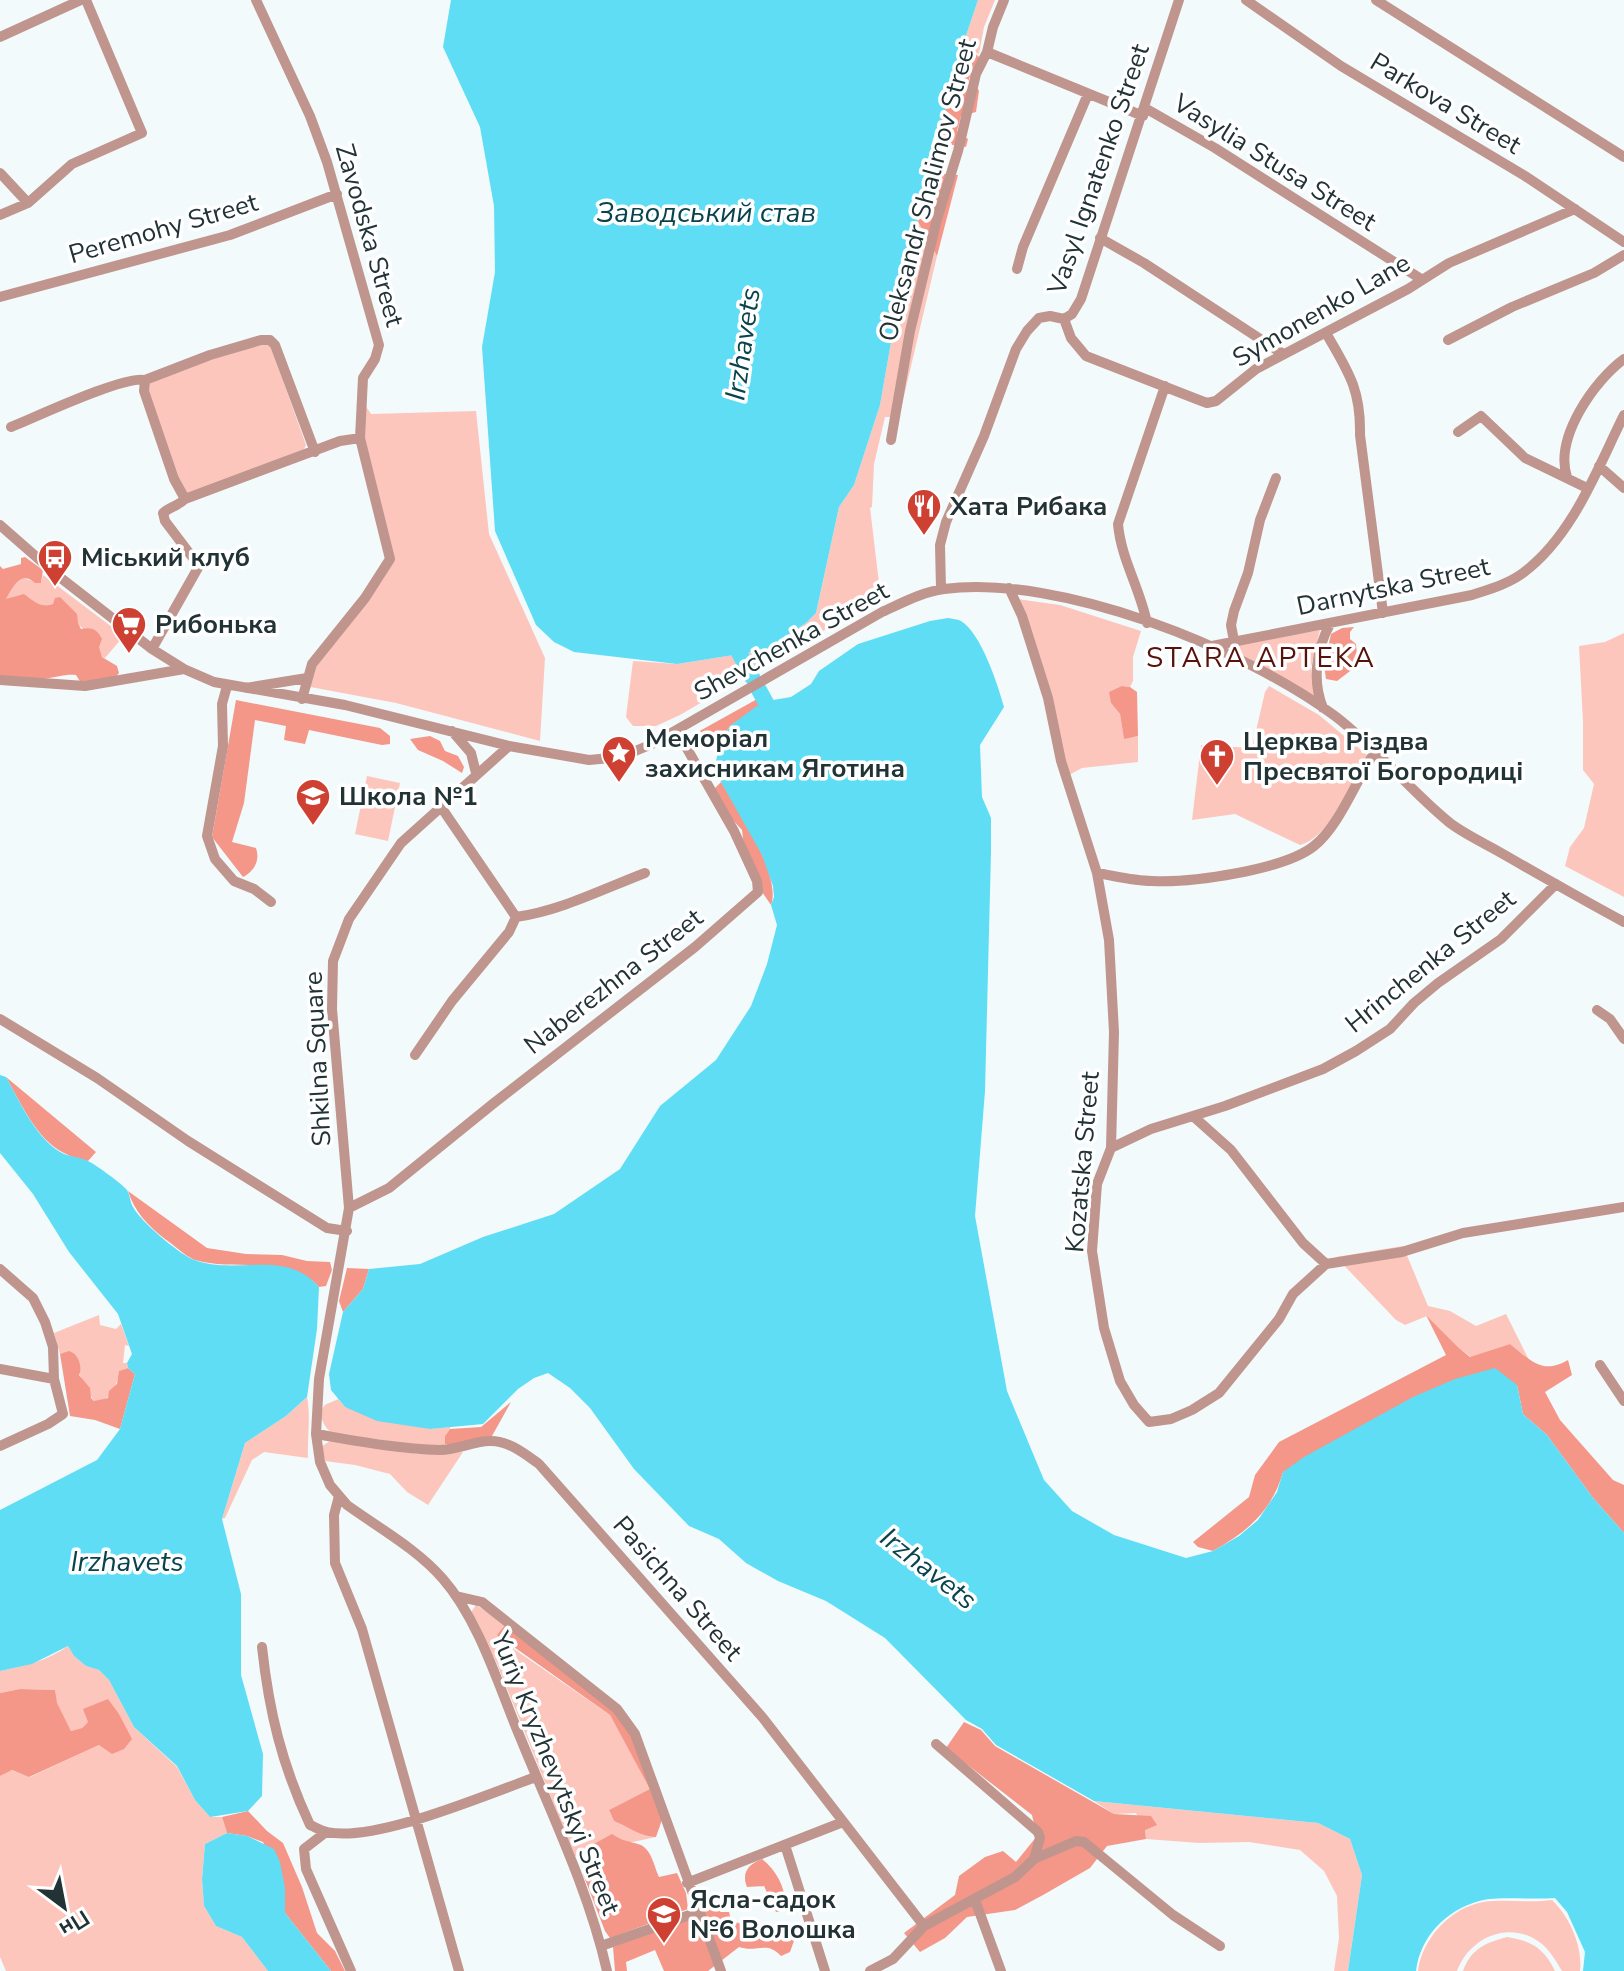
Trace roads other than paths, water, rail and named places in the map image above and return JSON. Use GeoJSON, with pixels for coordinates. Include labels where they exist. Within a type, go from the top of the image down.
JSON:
{"type":"FeatureCollection","features":[{"type":"Feature","properties":{"kind":"street"},"geometry":{"type":"LineString","coordinates":[[0,37],[83,0],[142,133],[72,164],[28,203],[0,215]]}},
{"type":"Feature","properties":{"kind":"street","name":"Zavodska Street"},"geometry":{"type":"LineString","coordinates":[[256,0],[310,116],[337,194],[379,345],[375,359],[363,378],[360,438],[390,559],[365,598],[312,664],[302,699]]}},
{"type":"Feature","properties":{"kind":"street","name":"Oleksandr Shalimov Street"},"geometry":{"type":"LineString","coordinates":[[891,440],[910,331],[937,219],[958,151],[976,74],[987,52],[1004,0]]}},
{"type":"Feature","properties":{"kind":"street","name":"Vasyl Ignatenko Street"},"geometry":{"type":"LineString","coordinates":[[941,589],[940,545],[946,522],[984,436],[1016,349],[1039,318],[1050,316],[1064,319],[1072,314],[1081,299],[1179,0]]}},
{"type":"Feature","properties":{"kind":"street","name":"Parkova Street"},"geometry":{"type":"LineString","coordinates":[[1246,0],[1341,66],[1525,176],[1624,242]]}},
{"type":"Feature","properties":{"kind":"street"},"geometry":{"type":"LineString","coordinates":[[1376,0],[1624,157]]}},
{"type":"Feature","properties":{"kind":"street","name":"Vasylia Stusa Street"},"geometry":{"type":"LineString","coordinates":[[987,52],[1088,94],[1144,112],[1215,148],[1421,279]]}},
{"type":"Feature","properties":{"kind":"street"},"geometry":{"type":"LineString","coordinates":[[1017,269],[1023,247],[1088,94]]}},
{"type":"Feature","properties":{"kind":"street"},"geometry":{"type":"LineString","coordinates":[[0,173],[28,203]]}},
{"type":"Feature","properties":{"kind":"street","name":"Peremohy Street"},"geometry":{"type":"LineString","coordinates":[[0,297],[230,235],[337,194]]}},
{"type":"Feature","properties":{"kind":"street","name":"Symonenko Lane"},"geometry":{"type":"LineString","coordinates":[[1064,319],[1071,338],[1086,356],[1207,403],[1216,401],[1239,381],[1283,354],[1408,289],[1449,263],[1575,209]]}},
{"type":"Feature","properties":{"kind":"street"},"geometry":{"type":"LineString","coordinates":[[1100,238],[1144,263],[1283,354]]}},
{"type":"Feature","properties":{"kind":"street"},"geometry":{"type":"LineString","coordinates":[[1448,340],[1512,307],[1594,273],[1624,255]]}},
{"type":"Feature","properties":{"kind":"street"},"geometry":{"type":"LineString","coordinates":[[1326,333],[1354,382],[1361,409],[1360,435],[1383,613]]}},
{"type":"Feature","properties":{"kind":"street"},"geometry":{"type":"LineString","coordinates":[[11,427],[138,378],[145,380],[210,355],[270,340],[290,382],[315,452]]}},
{"type":"Feature","properties":{"kind":"street"},"geometry":{"type":"LineString","coordinates":[[1567,477],[1563,457],[1575,419],[1591,393],[1624,359]]}},
{"type":"Feature","properties":{"kind":"street"},"geometry":{"type":"LineString","coordinates":[[145,380],[144,391],[174,479],[185,499]]}},
{"type":"Feature","properties":{"kind":"street"},"geometry":{"type":"LineString","coordinates":[[1147,623],[1141,594],[1120,545],[1118,524],[1165,386]]}},
{"type":"Feature","properties":{"kind":"street","name":"Darnytska Street"},"geometry":{"type":"LineString","coordinates":[[1212,646],[1472,595],[1504,585],[1540,557],[1569,522],[1624,415]]}},
{"type":"Feature","properties":{"kind":"street"},"geometry":{"type":"LineString","coordinates":[[1458,432],[1481,416],[1525,458],[1587,488]]}},
{"type":"Feature","properties":{"kind":"street"},"geometry":{"type":"LineString","coordinates":[[152,649],[199,566],[165,521],[163,513],[185,499],[340,441],[360,438]]}},
{"type":"Feature","properties":{"kind":"street"},"geometry":{"type":"LineString","coordinates":[[1599,466],[1624,488]]}},
{"type":"Feature","properties":{"kind":"street"},"geometry":{"type":"LineString","coordinates":[[1234,641],[1231,625],[1234,611],[1248,573],[1260,520],[1276,478]]}},
{"type":"Feature","properties":{"kind":"street","name":"Shevchenka Street"},"geometry":{"type":"LineString","coordinates":[[0,525],[57,575],[152,649],[184,669],[227,686],[345,705],[509,746],[589,760],[621,757],[677,731],[882,612],[941,589],[978,586],[1059,595],[1212,646],[1323,708],[1377,751],[1451,824],[1624,922]]}},
{"type":"Feature","properties":{"kind":"street","name":"Kozatska Street"},"geometry":{"type":"LineString","coordinates":[[1009,588],[1022,616],[1044,685],[1061,761],[1097,873],[1109,940],[1114,1032],[1111,1148],[1097,1184],[1092,1251],[1104,1328],[1120,1381],[1134,1405],[1149,1422],[1171,1419],[1219,1393],[1279,1319],[1293,1294],[1326,1264]]}},
{"type":"Feature","properties":{"kind":"street"},"geometry":{"type":"LineString","coordinates":[[1323,708],[1317,683],[1317,663],[1322,640],[1330,624]]}},
{"type":"Feature","properties":{"kind":"street"},"geometry":{"type":"LineString","coordinates":[[0,680],[85,686],[184,669]]}},
{"type":"Feature","properties":{"kind":"street"},"geometry":{"type":"LineString","coordinates":[[241,689],[307,678]]}},
{"type":"Feature","properties":{"kind":"street"},"geometry":{"type":"LineString","coordinates":[[227,686],[222,704],[223,746],[207,836],[215,859],[234,881],[254,889],[271,902]]}},
{"type":"Feature","properties":{"kind":"street"},"geometry":{"type":"LineString","coordinates":[[452,731],[471,753],[476,773]]}},
{"type":"Feature","properties":{"kind":"street","name":"Naberezhna Street"},"geometry":{"type":"LineString","coordinates":[[349,1208],[389,1188],[695,947],[758,892],[757,881],[734,831],[677,731]]}},
{"type":"Feature","properties":{"kind":"street","name":"Shkilna Square"},"geometry":{"type":"LineString","coordinates":[[316,1434],[319,1379],[349,1208],[332,1009],[333,961],[349,919],[401,843],[509,746]]}},
{"type":"Feature","properties":{"kind":"street"},"geometry":{"type":"LineString","coordinates":[[1097,873],[1153,881],[1194,878],[1279,864],[1314,846],[1331,827],[1377,751]]}},
{"type":"Feature","properties":{"kind":"street"},"geometry":{"type":"LineString","coordinates":[[441,807],[516,917]]}},
{"type":"Feature","properties":{"kind":"street"},"geometry":{"type":"LineString","coordinates":[[516,917],[594,895],[645,873]]}},
{"type":"Feature","properties":{"kind":"street","name":"Hrinchenka Street"},"geometry":{"type":"LineString","coordinates":[[1111,1148],[1151,1129],[1323,1069],[1356,1051],[1390,1029],[1438,983],[1501,939],[1556,884]]}},
{"type":"Feature","properties":{"kind":"street"},"geometry":{"type":"LineString","coordinates":[[415,1055],[452,1001],[509,932],[516,917]]}},
{"type":"Feature","properties":{"kind":"street"},"geometry":{"type":"LineString","coordinates":[[1597,1010],[1610,1019],[1624,1039]]}},
{"type":"Feature","properties":{"kind":"street"},"geometry":{"type":"LineString","coordinates":[[0,1019],[97,1078],[267,1192],[327,1228],[347,1231]]}},
{"type":"Feature","properties":{"kind":"street"},"geometry":{"type":"LineString","coordinates":[[1193,1116],[1231,1150],[1303,1243],[1326,1264],[1402,1252],[1463,1233],[1624,1207]]}},
{"type":"Feature","properties":{"kind":"street"},"geometry":{"type":"LineString","coordinates":[[0,1269],[33,1298],[45,1322],[53,1347],[54,1379],[63,1414],[0,1446]]}},
{"type":"Feature","properties":{"kind":"street"},"geometry":{"type":"LineString","coordinates":[[1600,1365],[1624,1401]]}},
{"type":"Feature","properties":{"kind":"street"},"geometry":{"type":"LineString","coordinates":[[0,1369],[54,1379]]}},
{"type":"Feature","properties":{"kind":"street","name":"Yuriy Kryzhevytskyi Street"},"geometry":{"type":"LineString","coordinates":[[316,1434],[320,1462],[330,1485],[339,1496],[428,1563],[456,1596],[487,1656],[536,1777],[601,1946],[607,1971]]}},
{"type":"Feature","properties":{"kind":"street","name":"Pasichna Street"},"geometry":{"type":"LineString","coordinates":[[316,1434],[443,1450],[489,1441],[519,1449],[539,1464],[763,1718],[924,1926]]}},
{"type":"Feature","properties":{"kind":"street"},"geometry":{"type":"LineString","coordinates":[[339,1496],[334,1515],[335,1563],[362,1629],[459,1971]]}},
{"type":"Feature","properties":{"kind":"street","name":"Yuriy Kryzhevytskyi Street"},"geometry":{"type":"LineString","coordinates":[[456,1596],[482,1602],[617,1709],[635,1734],[721,1971]]}},
{"type":"Feature","properties":{"kind":"street"},"geometry":{"type":"LineString","coordinates":[[262,1647],[268,1703],[294,1792],[310,1825],[326,1832],[360,1832],[416,1819],[536,1777]]}},
{"type":"Feature","properties":{"kind":"street"},"geometry":{"type":"LineString","coordinates":[[936,1744],[1038,1832],[1040,1838],[1034,1859]]}},
{"type":"Feature","properties":{"kind":"street"},"geometry":{"type":"LineString","coordinates":[[687,1883],[843,1822]]}},
{"type":"Feature","properties":{"kind":"street"},"geometry":{"type":"LineString","coordinates":[[326,1832],[304,1849],[306,1869],[351,1971]]}},
{"type":"Feature","properties":{"kind":"street"},"geometry":{"type":"LineString","coordinates":[[870,1971],[893,1959],[924,1926],[1015,1877],[1034,1859],[1069,1842],[1084,1842],[1173,1915],[1220,1946]]}},
{"type":"Feature","properties":{"kind":"street"},"geometry":{"type":"LineString","coordinates":[[785,1845],[825,1971]]}},
{"type":"Feature","properties":{"kind":"street"},"geometry":{"type":"LineString","coordinates":[[975,1900],[1001,1971]]}},
{"type":"Feature","properties":{"kind":"street"},"geometry":{"type":"LineString","coordinates":[[601,1946],[698,1912]]}},
{"type":"Feature","properties":{"kind":"water","name":"Заводський став"},"geometry":{"type":"Polygon","coordinates":[[[451,0],[978,0],[957,62],[950,98],[933,139],[920,200],[913,262],[897,308],[880,405],[854,485],[839,507],[816,613],[765,650],[677,664],[574,652],[554,642],[536,625],[495,531],[482,347],[495,272],[494,206],[480,127],[443,47],[451,0]]]}},
{"type":"Feature","properties":{"kind":"water"},"geometry":{"type":"Polygon","coordinates":[[[948,618],[961,621],[975,636],[988,660],[1004,707],[980,745],[982,797],[991,818],[991,852],[985,1091],[975,1216],[1007,1391],[1044,1480],[1072,1511],[1114,1535],[1186,1558],[1213,1551],[1258,1520],[1277,1492],[1283,1472],[1304,1457],[1413,1397],[1455,1379],[1495,1368],[1517,1385],[1523,1414],[1547,1435],[1593,1498],[1624,1533],[1624,1971],[1583,1971],[1585,1952],[1567,1912],[1555,1898],[1506,1898],[1467,1905],[1446,1918],[1429,1936],[1416,1971],[1348,1971],[1362,1875],[1350,1839],[1318,1823],[1094,1801],[996,1745],[982,1729],[966,1720],[885,1638],[826,1601],[778,1581],[746,1563],[719,1539],[689,1526],[634,1469],[590,1408],[570,1388],[548,1373],[518,1389],[483,1424],[430,1429],[377,1421],[345,1407],[331,1390],[329,1374],[343,1312],[363,1289],[369,1269],[420,1264],[483,1237],[554,1214],[620,1169],[660,1106],[716,1060],[751,1006],[777,925],[771,905],[773,886],[762,855],[721,782],[716,761],[720,742],[730,726],[767,701],[791,697],[811,684],[819,671],[858,644],[948,618]]]}},
{"type":"Feature","properties":{"kind":"water","name":"Irzhavets"},"geometry":{"type":"Polygon","coordinates":[[[0,1075],[6,1077],[30,1120],[54,1148],[92,1163],[120,1183],[143,1220],[185,1255],[208,1264],[290,1268],[319,1287],[317,1329],[307,1397],[286,1416],[245,1443],[222,1519],[241,1594],[241,1675],[263,1754],[262,1796],[248,1811],[210,1817],[195,1800],[177,1766],[134,1727],[109,1680],[99,1670],[86,1666],[68,1646],[32,1664],[0,1671],[0,1510],[97,1460],[120,1429],[135,1374],[128,1368],[132,1354],[118,1314],[69,1252],[33,1194],[0,1153],[0,1075]]]}},
{"type":"Feature","properties":{"kind":"water"},"geometry":{"type":"Polygon","coordinates":[[[227,1833],[247,1836],[274,1849],[285,1888],[285,1913],[331,1971],[268,1971],[242,1937],[216,1926],[204,1906],[202,1879],[205,1844],[227,1833]]]}},
{"type":"Feature","properties":{"kind":"waterway","name":"Irzhavets"},"geometry":{"type":"LineString","coordinates":[[730,636],[752,677]]}},
{"type":"Feature","properties":{"kind":"waterway","name":"Irzhavets"},"geometry":{"type":"LineString","coordinates":[[759,690],[776,721]]}},
{"type":"Feature","properties":{"kind":"place","name":"Хата Рибака"},"geometry":{"type":"Point","coordinates":[924,537]}},
{"type":"Feature","properties":{"kind":"place","name":"Міський клуб"},"geometry":{"type":"Point","coordinates":[55,588]}},
{"type":"Feature","properties":{"kind":"place","name":"Рибонька"},"geometry":{"type":"Point","coordinates":[129,655]}},
{"type":"Feature","properties":{"kind":"place","name":"Меморіал захисникам Яготина"},"geometry":{"type":"Point","coordinates":[619,784]}},
{"type":"Feature","properties":{"kind":"place","name":"Церква Різдва Пресвятої Богородиці"},"geometry":{"type":"Point","coordinates":[1217,787]}},
{"type":"Feature","properties":{"kind":"place","name":"Школа №1"},"geometry":{"type":"Point","coordinates":[313,827]}},
{"type":"Feature","properties":{"kind":"place","name":"Ясла-садок №6 Волошка"},"geometry":{"type":"Point","coordinates":[664,1945]}},
{"type":"Feature","properties":{"kind":"district","name":"STARA APTEKA"},"geometry":{"type":"Point","coordinates":[1261,657]}}]}
